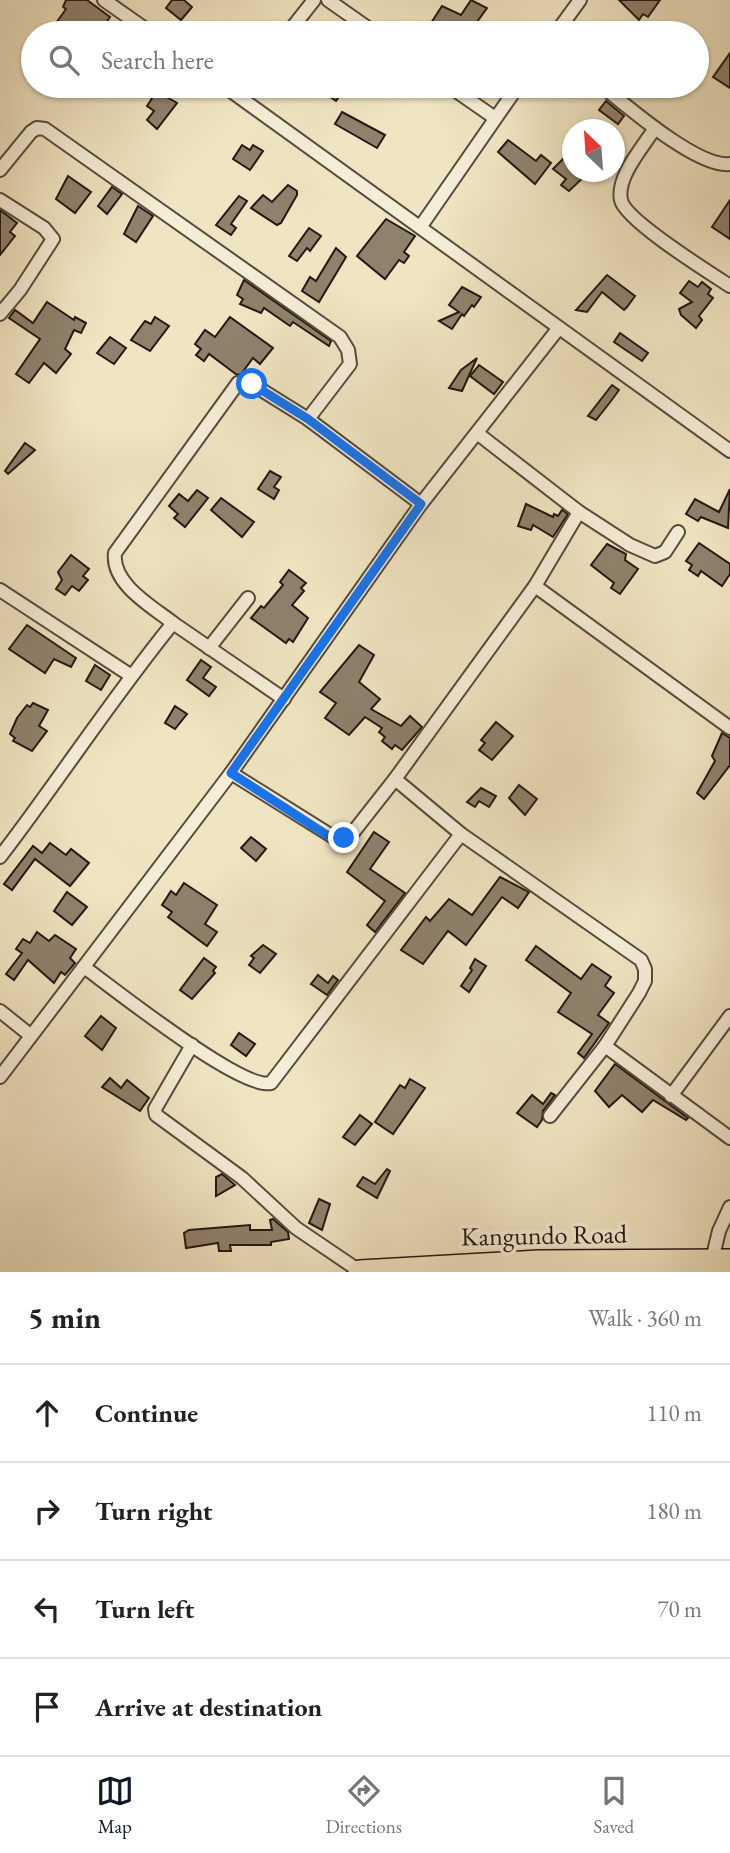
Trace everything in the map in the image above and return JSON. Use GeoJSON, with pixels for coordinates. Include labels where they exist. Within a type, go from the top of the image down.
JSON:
{"type":"FeatureCollection","features":[{"type":"Feature","properties":{"kind":"highway","name":"Kangundo Road"},"geometry":{"type":"LineString","coordinates":[[361,1272],[721,1261]]}},
{"type":"Feature","properties":{"kind":"street"},"geometry":{"type":"LineString","coordinates":[[104,0],[134,21]]}},
{"type":"Feature","properties":{"kind":"street"},"geometry":{"type":"LineString","coordinates":[[297,21],[314,0]]}},
{"type":"Feature","properties":{"kind":"street"},"geometry":{"type":"LineString","coordinates":[[328,0],[358,21]]}},
{"type":"Feature","properties":{"kind":"street"},"geometry":{"type":"LineString","coordinates":[[565,21],[580,0]]}},
{"type":"Feature","properties":{"kind":"street"},"geometry":{"type":"LineString","coordinates":[[241,98],[730,451]]}},
{"type":"Feature","properties":{"kind":"street"},"geometry":{"type":"LineString","coordinates":[[466,98],[495,118]]}},
{"type":"Feature","properties":{"kind":"street"},"geometry":{"type":"LineString","coordinates":[[421,226],[509,98]]}},
{"type":"Feature","properties":{"kind":"street"},"geometry":{"type":"LineString","coordinates":[[617,98],[654,128],[717,166],[730,164]]}},
{"type":"Feature","properties":{"kind":"street"},"geometry":{"type":"LineString","coordinates":[[0,170],[31,132],[37,128],[46,129],[340,337],[348,350],[350,364],[308,419]]}},
{"type":"Feature","properties":{"kind":"street"},"geometry":{"type":"LineString","coordinates":[[654,128],[625,177],[621,200],[626,211],[730,286]]}},
{"type":"Feature","properties":{"kind":"street"},"geometry":{"type":"LineString","coordinates":[[0,200],[44,228],[53,239],[20,290],[0,314]]}},
{"type":"Feature","properties":{"kind":"street"},"geometry":{"type":"LineString","coordinates":[[0,1077],[231,773],[421,504],[558,329]]}},
{"type":"Feature","properties":{"kind":"street"},"geometry":{"type":"LineString","coordinates":[[284,699],[173,624],[122,579],[114,560],[115,553],[238,383],[252,384],[308,419],[421,504]]}},
{"type":"Feature","properties":{"kind":"street"},"geometry":{"type":"LineString","coordinates":[[477,433],[579,512],[630,545],[654,556],[665,552],[678,532]]}},
{"type":"Feature","properties":{"kind":"street"},"geometry":{"type":"LineString","coordinates":[[231,773],[335,838],[351,835],[395,779],[535,586],[579,512]]}},
{"type":"Feature","properties":{"kind":"street"},"geometry":{"type":"LineString","coordinates":[[535,586],[730,728]]}},
{"type":"Feature","properties":{"kind":"street"},"geometry":{"type":"LineString","coordinates":[[0,590],[130,676]]}},
{"type":"Feature","properties":{"kind":"street"},"geometry":{"type":"LineString","coordinates":[[209,648],[248,598]]}},
{"type":"Feature","properties":{"kind":"street"},"geometry":{"type":"LineString","coordinates":[[0,857],[54,787],[130,676],[173,624]]}},
{"type":"Feature","properties":{"kind":"street"},"geometry":{"type":"LineString","coordinates":[[395,779],[461,834],[641,960],[645,969],[645,981],[605,1046],[550,1116]]}},
{"type":"Feature","properties":{"kind":"street"},"geometry":{"type":"LineString","coordinates":[[84,967],[191,1045],[255,1083],[266,1084],[276,1080],[461,834]]}},
{"type":"Feature","properties":{"kind":"street"},"geometry":{"type":"LineString","coordinates":[[0,1011],[30,1035]]}},
{"type":"Feature","properties":{"kind":"street"},"geometry":{"type":"LineString","coordinates":[[671,1096],[730,1016]]}},
{"type":"Feature","properties":{"kind":"street"},"geometry":{"type":"LineString","coordinates":[[191,1045],[155,1110],[156,1115],[242,1178],[296,1227],[361,1272]]}},
{"type":"Feature","properties":{"kind":"street"},"geometry":{"type":"LineString","coordinates":[[605,1046],[730,1138]]}},
{"type":"Feature","properties":{"kind":"street"},"geometry":{"type":"LineString","coordinates":[[721,1261],[719,1231],[730,1208]]}},
{"type":"Feature","properties":{"kind":"building"},"geometry":{"type":"Polygon","coordinates":[[[66,0],[87,0],[110,17],[107,21],[58,21],[66,9],[63,7],[66,0]]]}},
{"type":"Feature","properties":{"kind":"building"},"geometry":{"type":"Polygon","coordinates":[[[172,0],[184,0],[192,7],[181,20],[166,8],[172,0]]]}},
{"type":"Feature","properties":{"kind":"building"},"geometry":{"type":"Polygon","coordinates":[[[471,0],[487,8],[478,21],[432,21],[442,6],[461,15],[471,0]]]}},
{"type":"Feature","properties":{"kind":"building"},"geometry":{"type":"Polygon","coordinates":[[[619,0],[660,0],[648,17],[643,14],[639,20],[619,0]]]}},
{"type":"Feature","properties":{"kind":"building"},"geometry":{"type":"Polygon","coordinates":[[[730,53],[730,88],[713,77],[730,53]]]}},
{"type":"Feature","properties":{"kind":"building"},"geometry":{"type":"Polygon","coordinates":[[[152,98],[168,98],[177,103],[157,129],[147,120],[154,111],[147,106],[152,98]]]}},
{"type":"Feature","properties":{"kind":"building"},"geometry":{"type":"Polygon","coordinates":[[[606,101],[624,116],[622,119],[611,119],[599,110],[606,101]]]}},
{"type":"Feature","properties":{"kind":"building"},"geometry":{"type":"Polygon","coordinates":[[[342,112],[385,135],[377,148],[335,124],[342,112]]]}},
{"type":"Feature","properties":{"kind":"building"},"geometry":{"type":"Polygon","coordinates":[[[508,140],[536,161],[541,155],[551,163],[535,184],[498,152],[508,140]]]}},
{"type":"Feature","properties":{"kind":"building"},"geometry":{"type":"Polygon","coordinates":[[[242,145],[250,150],[253,145],[263,151],[250,170],[233,159],[242,145]]]}},
{"type":"Feature","properties":{"kind":"building"},"geometry":{"type":"Polygon","coordinates":[[[562,160],[562,176],[553,169],[562,160]]]}},
{"type":"Feature","properties":{"kind":"building"},"geometry":{"type":"Polygon","coordinates":[[[68,176],[91,192],[75,213],[56,199],[68,176]]]}},
{"type":"Feature","properties":{"kind":"building"},"geometry":{"type":"Polygon","coordinates":[[[564,182],[578,182],[569,191],[561,185],[564,182]]]}},
{"type":"Feature","properties":{"kind":"building"},"geometry":{"type":"Polygon","coordinates":[[[288,185],[297,191],[297,195],[281,223],[277,225],[251,208],[263,195],[272,202],[288,185]]]}},
{"type":"Feature","properties":{"kind":"building"},"geometry":{"type":"Polygon","coordinates":[[[112,187],[122,194],[107,214],[98,206],[112,187]]]}},
{"type":"Feature","properties":{"kind":"building"},"geometry":{"type":"Polygon","coordinates":[[[239,196],[247,201],[231,224],[236,228],[231,235],[216,225],[239,196]]]}},
{"type":"Feature","properties":{"kind":"building"},"geometry":{"type":"Polygon","coordinates":[[[730,200],[730,239],[712,227],[730,200]]]}},
{"type":"Feature","properties":{"kind":"building"},"geometry":{"type":"Polygon","coordinates":[[[138,206],[153,216],[136,242],[124,234],[138,206]]]}},
{"type":"Feature","properties":{"kind":"building"},"geometry":{"type":"Polygon","coordinates":[[[0,210],[17,223],[10,232],[15,236],[0,255],[0,210]]]}},
{"type":"Feature","properties":{"kind":"building"},"geometry":{"type":"Polygon","coordinates":[[[386,219],[415,236],[404,252],[409,256],[404,263],[399,260],[385,279],[357,256],[386,219]]]}},
{"type":"Feature","properties":{"kind":"building"},"geometry":{"type":"Polygon","coordinates":[[[309,228],[321,236],[310,251],[307,248],[297,261],[289,256],[309,228]]]}},
{"type":"Feature","properties":{"kind":"building"},"geometry":{"type":"Polygon","coordinates":[[[336,248],[346,257],[319,302],[302,291],[310,277],[316,281],[336,248]]]}},
{"type":"Feature","properties":{"kind":"building"},"geometry":{"type":"Polygon","coordinates":[[[607,275],[635,296],[627,307],[624,310],[602,292],[587,312],[576,310],[607,275]]]}},
{"type":"Feature","properties":{"kind":"building"},"geometry":{"type":"Polygon","coordinates":[[[244,280],[331,341],[329,346],[293,322],[290,326],[264,308],[261,313],[240,304],[243,299],[237,295],[244,280]]]}},
{"type":"Feature","properties":{"kind":"building"},"geometry":{"type":"Polygon","coordinates":[[[689,281],[698,287],[702,282],[711,289],[708,294],[713,298],[699,316],[702,320],[696,328],[681,315],[679,309],[692,302],[680,293],[689,281]]]}},
{"type":"Feature","properties":{"kind":"building"},"geometry":{"type":"Polygon","coordinates":[[[462,287],[481,297],[464,316],[462,314],[452,329],[439,321],[459,312],[449,305],[462,287]]]}},
{"type":"Feature","properties":{"kind":"building"},"geometry":{"type":"Polygon","coordinates":[[[47,302],[74,320],[75,317],[86,323],[81,333],[74,330],[65,349],[71,354],[56,373],[44,363],[29,383],[16,374],[40,339],[9,318],[15,310],[33,323],[47,302]]]}},
{"type":"Feature","properties":{"kind":"building"},"geometry":{"type":"Polygon","coordinates":[[[155,317],[169,326],[150,351],[131,340],[145,321],[151,324],[155,317]]]}},
{"type":"Feature","properties":{"kind":"building"},"geometry":{"type":"Polygon","coordinates":[[[230,317],[273,348],[260,364],[253,358],[241,374],[237,375],[209,354],[204,361],[196,355],[201,349],[195,344],[205,330],[215,337],[230,317]]]}},
{"type":"Feature","properties":{"kind":"building"},"geometry":{"type":"Polygon","coordinates":[[[620,333],[648,353],[642,361],[614,342],[620,333]]]}},
{"type":"Feature","properties":{"kind":"building"},"geometry":{"type":"Polygon","coordinates":[[[110,337],[126,348],[114,364],[97,353],[110,337]]]}},
{"type":"Feature","properties":{"kind":"building"},"geometry":{"type":"Polygon","coordinates":[[[477,358],[462,391],[449,388],[461,370],[477,358]]]}},
{"type":"Feature","properties":{"kind":"building"},"geometry":{"type":"Polygon","coordinates":[[[479,365],[503,382],[494,394],[470,376],[479,365]]]}},
{"type":"Feature","properties":{"kind":"building"},"geometry":{"type":"Polygon","coordinates":[[[612,385],[619,390],[611,401],[596,420],[588,416],[612,385]]]}},
{"type":"Feature","properties":{"kind":"building"},"geometry":{"type":"Polygon","coordinates":[[[25,443],[35,450],[8,474],[5,471],[25,443]]]}},
{"type":"Feature","properties":{"kind":"building"},"geometry":{"type":"Polygon","coordinates":[[[270,471],[281,477],[274,487],[279,490],[274,499],[258,489],[270,471]]]}},
{"type":"Feature","properties":{"kind":"building"},"geometry":{"type":"Polygon","coordinates":[[[730,489],[728,528],[701,517],[698,521],[686,514],[695,499],[719,512],[730,489]]]}},
{"type":"Feature","properties":{"kind":"building"},"geometry":{"type":"Polygon","coordinates":[[[197,490],[208,498],[185,527],[174,518],[178,514],[169,506],[179,494],[188,501],[197,490]]]}},
{"type":"Feature","properties":{"kind":"building"},"geometry":{"type":"Polygon","coordinates":[[[221,498],[254,522],[242,537],[211,510],[221,498]]]}},
{"type":"Feature","properties":{"kind":"building"},"geometry":{"type":"Polygon","coordinates":[[[526,504],[553,517],[554,514],[558,516],[562,510],[568,514],[553,537],[533,525],[531,530],[518,526],[526,504]]]}},
{"type":"Feature","properties":{"kind":"building"},"geometry":{"type":"Polygon","coordinates":[[[699,543],[730,564],[730,574],[722,586],[701,571],[698,576],[689,570],[692,565],[686,561],[699,543]]]}},
{"type":"Feature","properties":{"kind":"building"},"geometry":{"type":"Polygon","coordinates":[[[607,544],[626,554],[625,560],[638,569],[620,594],[611,588],[614,583],[591,565],[607,544]]]}},
{"type":"Feature","properties":{"kind":"building"},"geometry":{"type":"Polygon","coordinates":[[[71,555],[89,569],[83,576],[88,580],[79,591],[72,586],[65,595],[56,589],[62,580],[58,572],[71,555]]]}},
{"type":"Feature","properties":{"kind":"building"},"geometry":{"type":"Polygon","coordinates":[[[289,570],[306,583],[301,588],[304,591],[292,605],[308,618],[293,642],[289,639],[286,643],[251,618],[261,606],[264,608],[283,585],[280,582],[289,570]]]}},
{"type":"Feature","properties":{"kind":"building"},"geometry":{"type":"Polygon","coordinates":[[[27,625],[76,658],[71,667],[54,659],[45,673],[9,649],[27,625]]]}},
{"type":"Feature","properties":{"kind":"building"},"geometry":{"type":"Polygon","coordinates":[[[359,645],[374,655],[359,682],[380,699],[371,709],[401,726],[410,716],[422,727],[402,750],[395,745],[392,749],[382,741],[385,737],[379,732],[382,728],[365,717],[349,735],[325,718],[336,703],[320,692],[359,645]]]}},
{"type":"Feature","properties":{"kind":"building"},"geometry":{"type":"Polygon","coordinates":[[[201,660],[211,667],[203,678],[216,687],[209,696],[187,680],[201,660]]]}},
{"type":"Feature","properties":{"kind":"building"},"geometry":{"type":"Polygon","coordinates":[[[95,665],[110,675],[101,690],[86,681],[95,665]]]}},
{"type":"Feature","properties":{"kind":"building"},"geometry":{"type":"Polygon","coordinates":[[[33,703],[48,710],[39,726],[47,731],[32,751],[13,741],[15,738],[10,734],[17,718],[27,705],[30,707],[33,703]]]}},
{"type":"Feature","properties":{"kind":"building"},"geometry":{"type":"Polygon","coordinates":[[[175,706],[187,714],[175,729],[165,723],[175,706]]]}},
{"type":"Feature","properties":{"kind":"building"},"geometry":{"type":"Polygon","coordinates":[[[496,722],[513,736],[492,760],[479,750],[485,743],[481,740],[496,722]]]}},
{"type":"Feature","properties":{"kind":"building"},"geometry":{"type":"Polygon","coordinates":[[[722,733],[730,738],[730,765],[704,799],[697,793],[715,761],[712,756],[722,733]]]}},
{"type":"Feature","properties":{"kind":"building"},"geometry":{"type":"Polygon","coordinates":[[[519,785],[537,799],[525,815],[509,798],[519,785]]]}},
{"type":"Feature","properties":{"kind":"building"},"geometry":{"type":"Polygon","coordinates":[[[481,788],[496,796],[489,807],[479,801],[475,807],[467,802],[481,788]]]}},
{"type":"Feature","properties":{"kind":"building"},"geometry":{"type":"Polygon","coordinates":[[[374,832],[389,842],[370,869],[405,893],[375,932],[367,925],[385,901],[347,872],[374,832]]]}},
{"type":"Feature","properties":{"kind":"building"},"geometry":{"type":"Polygon","coordinates":[[[251,837],[266,849],[256,861],[241,848],[251,837]]]}},
{"type":"Feature","properties":{"kind":"building"},"geometry":{"type":"Polygon","coordinates":[[[50,843],[66,855],[71,849],[89,863],[70,886],[35,859],[12,890],[4,884],[33,846],[42,853],[50,843]]]}},
{"type":"Feature","properties":{"kind":"building"},"geometry":{"type":"Polygon","coordinates":[[[500,877],[529,892],[518,908],[502,897],[466,945],[448,931],[423,964],[401,950],[426,917],[430,921],[449,899],[472,915],[500,877]]]}},
{"type":"Feature","properties":{"kind":"building"},"geometry":{"type":"Polygon","coordinates":[[[184,883],[217,905],[205,924],[217,932],[207,946],[168,917],[172,912],[162,905],[171,891],[176,895],[184,883]]]}},
{"type":"Feature","properties":{"kind":"building"},"geometry":{"type":"Polygon","coordinates":[[[67,892],[87,907],[72,925],[54,911],[67,892]]]}},
{"type":"Feature","properties":{"kind":"building"},"geometry":{"type":"Polygon","coordinates":[[[37,932],[49,941],[55,935],[76,949],[70,958],[75,963],[65,975],[61,972],[54,983],[28,960],[14,980],[6,974],[22,953],[16,949],[23,939],[30,943],[37,932]]]}},
{"type":"Feature","properties":{"kind":"building"},"geometry":{"type":"Polygon","coordinates":[[[263,945],[276,954],[260,973],[249,965],[254,958],[251,956],[263,945]]]}},
{"type":"Feature","properties":{"kind":"building"},"geometry":{"type":"Polygon","coordinates":[[[536,946],[581,979],[592,964],[611,977],[605,986],[614,993],[598,1015],[609,1023],[584,1058],[578,1053],[592,1034],[558,1012],[571,993],[526,960],[536,946]]]}},
{"type":"Feature","properties":{"kind":"building"},"geometry":{"type":"Polygon","coordinates":[[[204,958],[216,967],[213,971],[215,973],[192,999],[180,990],[204,958]]]}},
{"type":"Feature","properties":{"kind":"building"},"geometry":{"type":"Polygon","coordinates":[[[475,959],[486,966],[469,992],[461,986],[472,970],[470,968],[475,959]]]}},
{"type":"Feature","properties":{"kind":"building"},"geometry":{"type":"Polygon","coordinates":[[[318,975],[328,983],[333,976],[338,980],[327,995],[311,984],[318,975]]]}},
{"type":"Feature","properties":{"kind":"building"},"geometry":{"type":"Polygon","coordinates":[[[101,1016],[116,1028],[102,1050],[85,1036],[101,1016]]]}},
{"type":"Feature","properties":{"kind":"building"},"geometry":{"type":"Polygon","coordinates":[[[239,1033],[255,1044],[246,1056],[231,1045],[239,1033]]]}},
{"type":"Feature","properties":{"kind":"building"},"geometry":{"type":"Polygon","coordinates":[[[615,1064],[688,1118],[686,1120],[653,1100],[642,1112],[622,1095],[609,1107],[595,1091],[615,1064]]]}},
{"type":"Feature","properties":{"kind":"building"},"geometry":{"type":"Polygon","coordinates":[[[110,1078],[121,1088],[127,1080],[149,1098],[140,1111],[102,1087],[110,1078]]]}},
{"type":"Feature","properties":{"kind":"building"},"geometry":{"type":"Polygon","coordinates":[[[410,1079],[425,1088],[393,1134],[375,1122],[400,1085],[405,1088],[410,1079]]]}},
{"type":"Feature","properties":{"kind":"building"},"geometry":{"type":"Polygon","coordinates":[[[551,1093],[555,1095],[543,1111],[542,1120],[537,1127],[517,1113],[532,1095],[543,1104],[551,1093]]]}},
{"type":"Feature","properties":{"kind":"building"},"geometry":{"type":"Polygon","coordinates":[[[360,1115],[372,1124],[355,1145],[343,1137],[360,1115]]]}},
{"type":"Feature","properties":{"kind":"building"},"geometry":{"type":"Polygon","coordinates":[[[387,1169],[390,1171],[377,1198],[357,1186],[363,1177],[375,1184],[387,1169]]]}},
{"type":"Feature","properties":{"kind":"building"},"geometry":{"type":"Polygon","coordinates":[[[222,1174],[235,1185],[216,1196],[216,1177],[222,1174]]]}},
{"type":"Feature","properties":{"kind":"building"},"geometry":{"type":"Polygon","coordinates":[[[319,1199],[330,1204],[322,1230],[309,1223],[319,1199]]]}},
{"type":"Feature","properties":{"kind":"building"},"geometry":{"type":"Polygon","coordinates":[[[273,1219],[288,1232],[289,1239],[271,1242],[271,1245],[230,1245],[231,1251],[219,1251],[218,1243],[186,1248],[184,1233],[189,1230],[250,1225],[250,1230],[272,1230],[270,1220],[273,1219]]]}},
{"type":"Feature","properties":{"kind":"route"},"geometry":{"type":"LineString","coordinates":[[252,384],[308,419],[421,504],[231,773],[327,835],[344,838]]}}]}
